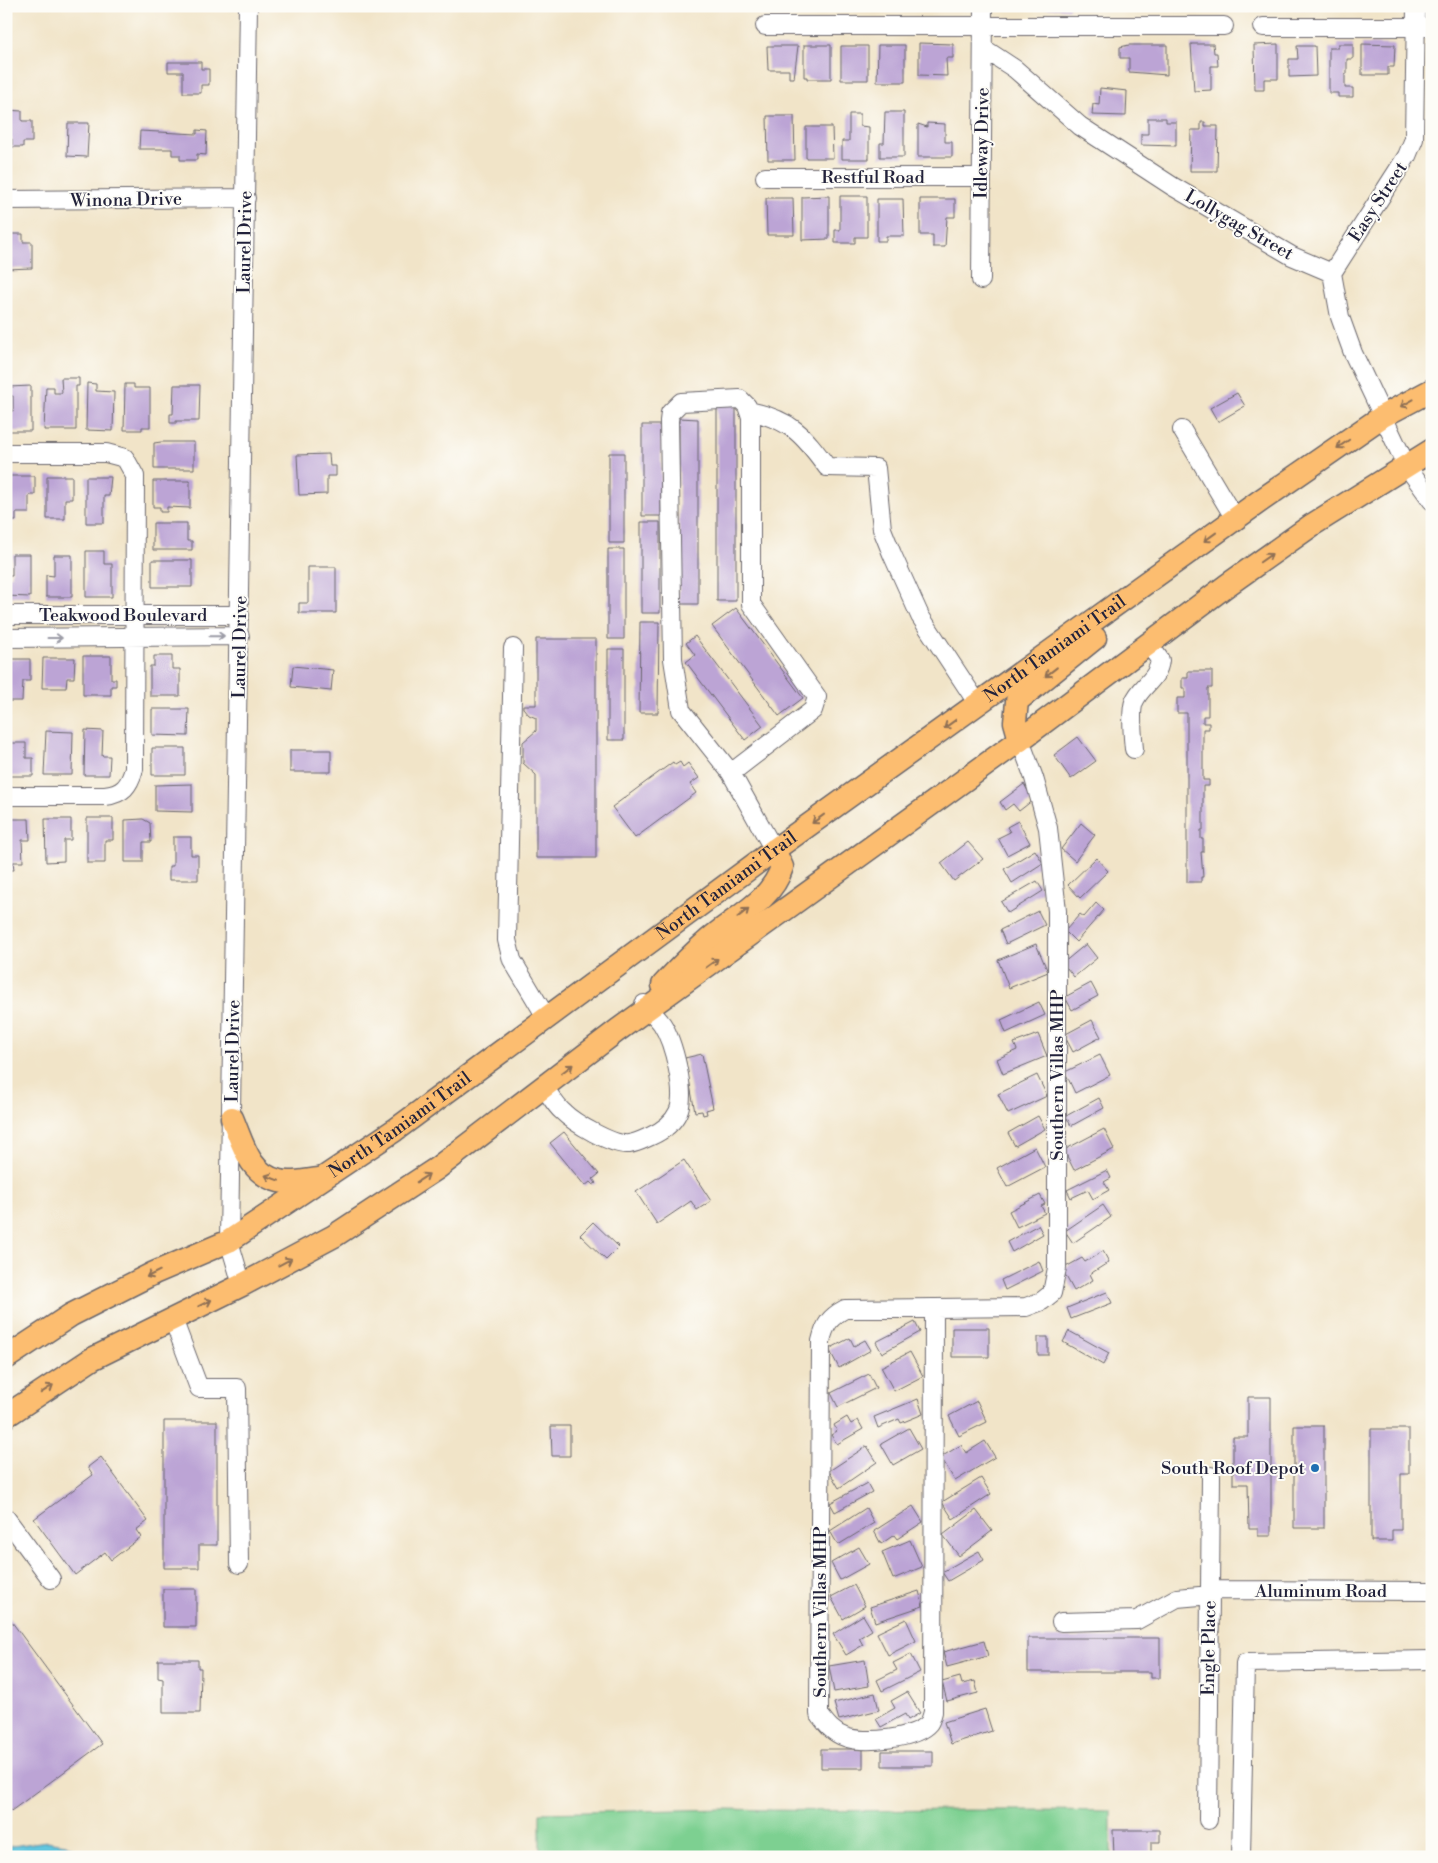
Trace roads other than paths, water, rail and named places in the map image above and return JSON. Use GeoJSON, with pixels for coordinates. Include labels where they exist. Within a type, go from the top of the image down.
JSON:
{"type":"FeatureCollection","features":[{"type":"Feature","properties":{"kind":"main road","name":"North Tamiami Trail"},"geometry":{"type":"LineString","coordinates":[[6,1358],[70,1316],[154,1273],[230,1240],[395,1130],[774,850],[1235,519],[1383,416],[1432,390]]}},
{"type":"Feature","properties":{"kind":"main road"},"geometry":{"type":"LineString","coordinates":[[6,1416],[92,1359],[242,1285],[334,1236],[420,1180],[544,1087],[646,1006],[1020,740],[1312,525],[1432,450]]}},
{"type":"Feature","properties":{"kind":"main road"},"geometry":{"type":"LineString","coordinates":[[1020,740],[1016,722],[1017,701],[1110,626],[1136,590]]}},
{"type":"Feature","properties":{"kind":"main road"},"geometry":{"type":"LineString","coordinates":[[646,1006],[704,942],[763,898],[780,874],[782,867],[774,850]]}},
{"type":"Feature","properties":{"kind":"main road"},"geometry":{"type":"LineString","coordinates":[[232,1118],[250,1160],[259,1173],[280,1181],[320,1179]]}},
{"type":"Feature","properties":{"kind":"street","name":"Laurel Drive"},"geometry":{"type":"LineString","coordinates":[[242,1285],[230,1240],[248,6]]}},
{"type":"Feature","properties":{"kind":"street","name":"Idleway Drive"},"geometry":{"type":"LineString","coordinates":[[981,280],[983,6]]}},
{"type":"Feature","properties":{"kind":"street","name":"Easy Street"},"geometry":{"type":"LineString","coordinates":[[1332,273],[1407,156],[1414,139],[1424,28],[1416,6]]}},
{"type":"Feature","properties":{"kind":"street"},"geometry":{"type":"LineString","coordinates":[[765,26],[1224,26]]}},
{"type":"Feature","properties":{"kind":"street"},"geometry":{"type":"LineString","coordinates":[[1263,27],[1424,28]]}},
{"type":"Feature","properties":{"kind":"street","name":"Lollygag Street"},"geometry":{"type":"LineString","coordinates":[[983,48],[1015,69],[1080,126],[1165,182],[1292,256],[1332,273]]}},
{"type":"Feature","properties":{"kind":"street","name":"Restful Road"},"geometry":{"type":"LineString","coordinates":[[765,177],[982,177]]}},
{"type":"Feature","properties":{"kind":"street","name":"Winona Drive"},"geometry":{"type":"LineString","coordinates":[[6,200],[246,198]]}},
{"type":"Feature","properties":{"kind":"street"},"geometry":{"type":"LineString","coordinates":[[1332,273],[1346,335],[1406,465],[1431,498]]}},
{"type":"Feature","properties":{"kind":"street"},"geometry":{"type":"LineString","coordinates":[[774,850],[731,773],[681,710],[677,694],[673,659],[669,421],[670,413],[681,402],[740,400],[749,410],[771,416],[805,436],[827,467],[876,468],[882,529],[892,554],[920,616],[978,704]]}},
{"type":"Feature","properties":{"kind":"street"},"geometry":{"type":"LineString","coordinates":[[731,773],[814,710],[817,704],[817,697],[812,688],[752,604],[752,442],[749,410]]}},
{"type":"Feature","properties":{"kind":"street"},"geometry":{"type":"LineString","coordinates":[[1182,430],[1235,519]]}},
{"type":"Feature","properties":{"kind":"street"},"geometry":{"type":"LineString","coordinates":[[6,453],[106,453],[125,458],[135,476],[134,770],[129,784],[118,795],[6,796]]}},
{"type":"Feature","properties":{"kind":"street","name":"Teakwood Boulevard"},"geometry":{"type":"LineString","coordinates":[[6,615],[240,615]]}},
{"type":"Feature","properties":{"kind":"street","name":"Teakwood Boulevard"},"geometry":{"type":"LineString","coordinates":[[6,638],[240,636]]}},
{"type":"Feature","properties":{"kind":"street"},"geometry":{"type":"LineString","coordinates":[[1134,749],[1133,704],[1140,691],[1155,677],[1159,670],[1160,660],[1149,644]]}},
{"type":"Feature","properties":{"kind":"street"},"geometry":{"type":"LineString","coordinates":[[513,648],[507,940],[512,960],[546,1017]]}},
{"type":"Feature","properties":{"kind":"street","name":"Southern Villas MHP"},"geometry":{"type":"LineString","coordinates":[[934,1308],[933,1712],[928,1723],[914,1734],[867,1741],[845,1737],[830,1729],[819,1714],[821,1341],[825,1326],[833,1316],[844,1309],[934,1308],[1026,1307],[1042,1301],[1052,1293],[1057,1268],[1058,911],[1048,828],[1034,778],[1020,740]]}},
{"type":"Feature","properties":{"kind":"street"},"geometry":{"type":"LineString","coordinates":[[544,1087],[563,1112],[615,1143],[628,1144],[658,1133],[672,1122],[679,1111],[681,1098],[678,1073],[670,1041],[662,1024],[646,1006]]}},
{"type":"Feature","properties":{"kind":"street"},"geometry":{"type":"LineString","coordinates":[[173,1319],[199,1388],[237,1388],[239,1564]]}},
{"type":"Feature","properties":{"kind":"street","name":"Engle Place"},"geometry":{"type":"LineString","coordinates":[[1208,1820],[1208,1626],[1211,1593],[1211,1476]]}},
{"type":"Feature","properties":{"kind":"street"},"geometry":{"type":"LineString","coordinates":[[6,1518],[51,1579]]}},
{"type":"Feature","properties":{"kind":"street","name":"Aluminum Road"},"geometry":{"type":"LineString","coordinates":[[1061,1622],[1137,1620],[1177,1598],[1211,1593],[1432,1591]]}},
{"type":"Feature","properties":{"kind":"street"},"geometry":{"type":"LineString","coordinates":[[1241,1857],[1246,1662],[1432,1660]]}},
{"type":"Feature","properties":{"kind":"water"},"geometry":{"type":"Polygon","coordinates":[[[47,1841],[66,1844],[87,1857],[6,1857],[6,1847],[47,1841]]]}},
{"type":"Feature","properties":{"kind":"place","name":"South Roof Depot"},"geometry":{"type":"Point","coordinates":[1315,1468]}}]}
